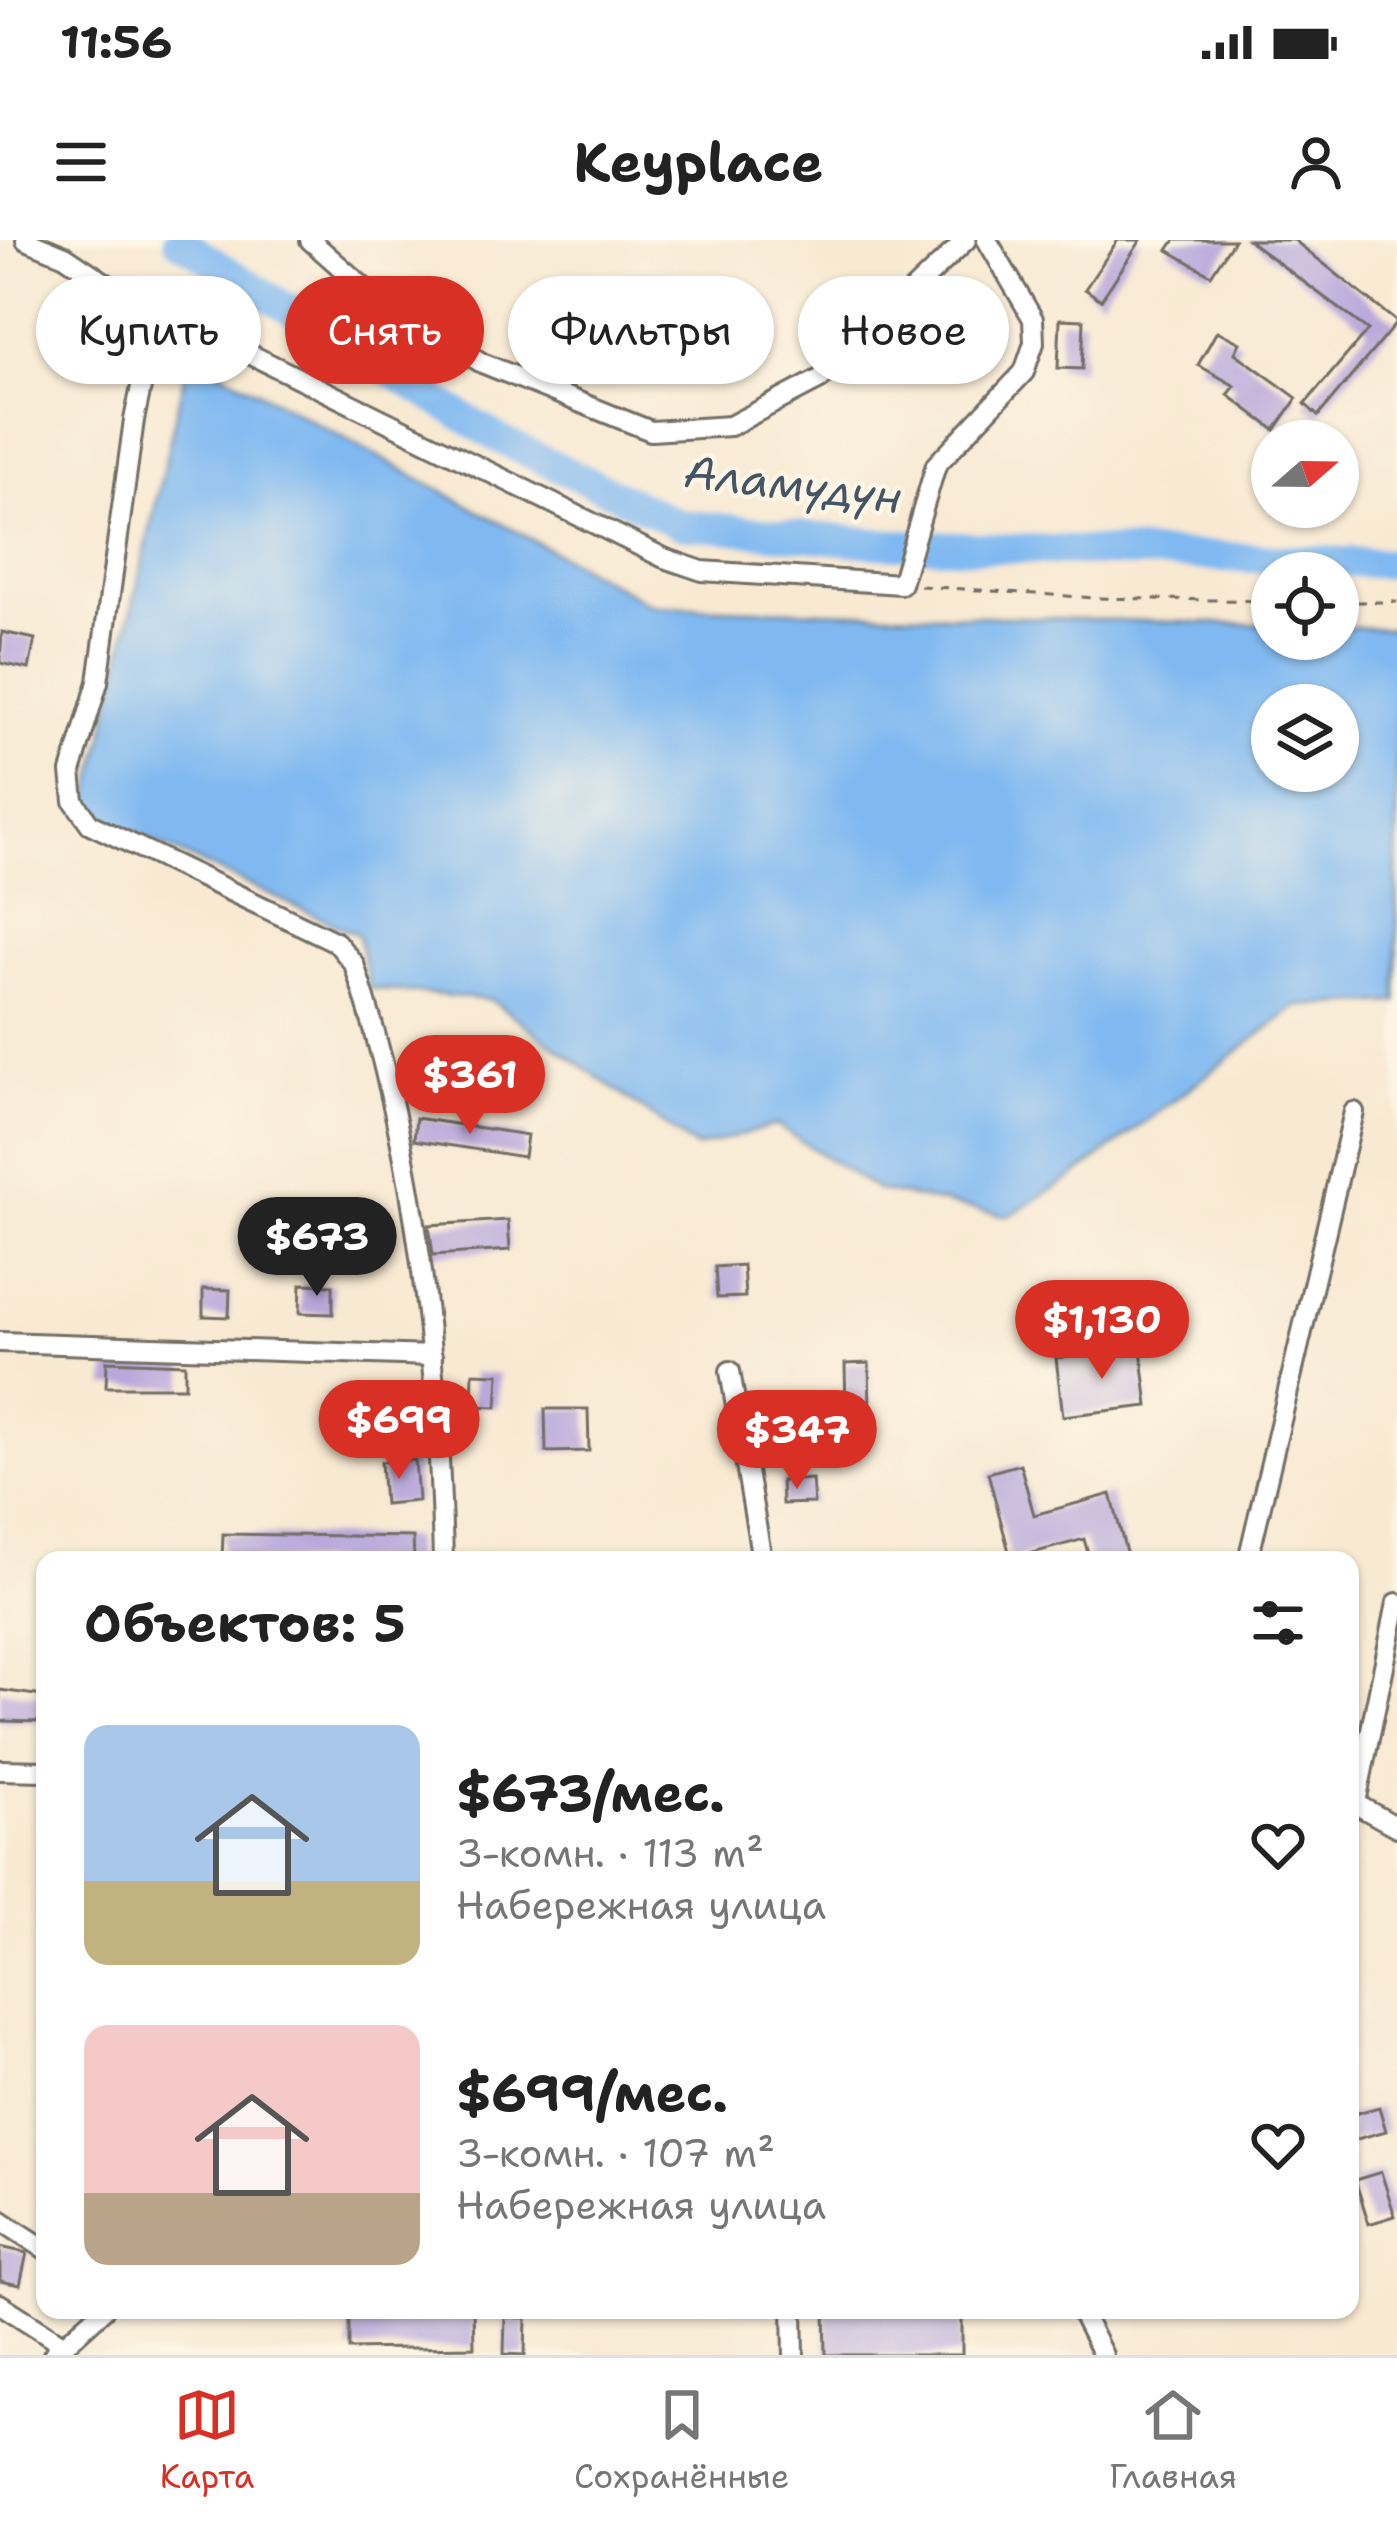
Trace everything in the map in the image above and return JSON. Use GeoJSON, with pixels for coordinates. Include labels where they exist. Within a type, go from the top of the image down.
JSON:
{"type":"FeatureCollection","features":[{"type":"Feature","properties":{"kind":"street"},"geometry":{"type":"LineString","coordinates":[[26,240],[65,256],[95,276]]}},
{"type":"Feature","properties":{"kind":"street"},"geometry":{"type":"LineString","coordinates":[[310,240],[372,295],[482,363],[651,431],[730,426],[820,379],[966,240]]}},
{"type":"Feature","properties":{"kind":"street"},"geometry":{"type":"LineString","coordinates":[[261,360],[664,558],[702,571],[901,584],[936,465],[1024,372],[1034,343],[1033,319],[987,240]]}},
{"type":"Feature","properties":{"kind":"street"},"geometry":{"type":"LineString","coordinates":[[142,384],[98,682],[70,772],[74,801],[90,824],[336,942],[354,964],[398,1138],[439,1394],[443,1551]]}},
{"type":"Feature","properties":{"kind":"street"},"geometry":{"type":"LineString","coordinates":[[1250,1551],[1354,1112]]}},
{"type":"Feature","properties":{"kind":"street"},"geometry":{"type":"LineString","coordinates":[[0,1342],[432,1356]]}},
{"type":"Feature","properties":{"kind":"street"},"geometry":{"type":"LineString","coordinates":[[730,1371],[760,1551]]}},
{"type":"Feature","properties":{"kind":"street"},"geometry":{"type":"LineString","coordinates":[[1359,1774],[1397,1603]]}},
{"type":"Feature","properties":{"kind":"street"},"geometry":{"type":"LineString","coordinates":[[0,1770],[36,1771]]}},
{"type":"Feature","properties":{"kind":"street"},"geometry":{"type":"LineString","coordinates":[[1359,1805],[1397,1827]]}},
{"type":"Feature","properties":{"kind":"street"},"geometry":{"type":"LineString","coordinates":[[0,2220],[36,2243]]}},
{"type":"Feature","properties":{"kind":"street"},"geometry":{"type":"LineString","coordinates":[[0,2304],[57,2349],[92,2319]]}},
{"type":"Feature","properties":{"kind":"street"},"geometry":{"type":"LineString","coordinates":[[794,2319],[794,2355]]}},
{"type":"Feature","properties":{"kind":"street"},"geometry":{"type":"LineString","coordinates":[[1085,2319],[1103,2355]]}},
{"type":"Feature","properties":{"kind":"path"},"geometry":{"type":"LineString","coordinates":[[901,584],[1095,598],[1251,601]]}},
{"type":"Feature","properties":{"kind":"path"},"geometry":{"type":"LineString","coordinates":[[1359,602],[1397,602]]}},
{"type":"Feature","properties":{"kind":"water"},"geometry":{"type":"Polygon","coordinates":[[[182,384],[244,384],[654,606],[1251,624],[1251,660],[1359,660],[1359,628],[1397,629],[1397,1002],[1297,1006],[1076,1175],[1009,1216],[877,1190],[776,1125],[696,1148],[491,1000],[369,988],[358,935],[87,811],[182,384]]]}},
{"type":"Feature","properties":{"kind":"building"},"geometry":{"type":"Polygon","coordinates":[[[1118,240],[1141,240],[1101,300],[1085,289],[1118,240]]]}},
{"type":"Feature","properties":{"kind":"building"},"geometry":{"type":"Polygon","coordinates":[[[1175,240],[1234,240],[1211,275],[1168,250],[1175,240]]]}},
{"type":"Feature","properties":{"kind":"building"},"geometry":{"type":"Polygon","coordinates":[[[1248,240],[1294,240],[1397,322],[1318,416],[1305,404],[1368,330],[1248,240]]]}},
{"type":"Feature","properties":{"kind":"building"},"geometry":{"type":"Polygon","coordinates":[[[1060,319],[1084,320],[1082,369],[1058,368],[1060,319]]]}},
{"type":"Feature","properties":{"kind":"building"},"geometry":{"type":"Polygon","coordinates":[[[1217,331],[1240,343],[1235,353],[1297,398],[1282,420],[1262,420],[1228,395],[1235,386],[1198,365],[1217,331]]]}},
{"type":"Feature","properties":{"kind":"building"},"geometry":{"type":"Polygon","coordinates":[[[2,632],[35,639],[29,669],[0,663],[2,632]]]}},
{"type":"Feature","properties":{"kind":"building"},"geometry":{"type":"Polygon","coordinates":[[[416,1118],[527,1135],[524,1157],[414,1140],[416,1118]]]}},
{"type":"Feature","properties":{"kind":"building"},"geometry":{"type":"Polygon","coordinates":[[[508,1220],[510,1250],[433,1255],[429,1225],[508,1220]]]}},
{"type":"Feature","properties":{"kind":"building"},"geometry":{"type":"Polygon","coordinates":[[[743,1265],[745,1297],[717,1298],[715,1267],[743,1265]]]}},
{"type":"Feature","properties":{"kind":"building"},"geometry":{"type":"Polygon","coordinates":[[[301,1284],[333,1285],[333,1314],[300,1313],[301,1284]]]}},
{"type":"Feature","properties":{"kind":"building"},"geometry":{"type":"Polygon","coordinates":[[[203,1289],[230,1290],[229,1317],[203,1316],[203,1289]]]}},
{"type":"Feature","properties":{"kind":"building"},"geometry":{"type":"Polygon","coordinates":[[[1141,1349],[1148,1406],[1063,1416],[1056,1358],[1141,1349]]]}},
{"type":"Feature","properties":{"kind":"building"},"geometry":{"type":"Polygon","coordinates":[[[107,1361],[185,1364],[185,1387],[106,1387],[107,1361]]]}},
{"type":"Feature","properties":{"kind":"building"},"geometry":{"type":"Polygon","coordinates":[[[869,1363],[870,1410],[846,1410],[845,1364],[869,1363]]]}},
{"type":"Feature","properties":{"kind":"building"},"geometry":{"type":"Polygon","coordinates":[[[473,1373],[499,1374],[497,1407],[472,1406],[473,1373]]]}},
{"type":"Feature","properties":{"kind":"building"},"geometry":{"type":"Polygon","coordinates":[[[545,1409],[588,1409],[589,1451],[546,1452],[545,1409]]]}},
{"type":"Feature","properties":{"kind":"building"},"geometry":{"type":"Polygon","coordinates":[[[415,1460],[418,1501],[384,1504],[381,1462],[415,1460]]]}},
{"type":"Feature","properties":{"kind":"building"},"geometry":{"type":"Polygon","coordinates":[[[1020,1464],[1034,1515],[1111,1494],[1126,1551],[1087,1551],[1084,1539],[1040,1551],[1009,1551],[988,1473],[1020,1464]]]}},
{"type":"Feature","properties":{"kind":"building"},"geometry":{"type":"Polygon","coordinates":[[[812,1479],[814,1503],[782,1504],[781,1481],[812,1479]]]}},
{"type":"Feature","properties":{"kind":"building"},"geometry":{"type":"Polygon","coordinates":[[[223,1534],[413,1537],[414,1551],[222,1551],[223,1534]]]}},
{"type":"Feature","properties":{"kind":"building"},"geometry":{"type":"Polygon","coordinates":[[[0,1690],[36,1695],[36,1722],[0,1721],[0,1690]]]}},
{"type":"Feature","properties":{"kind":"building"},"geometry":{"type":"Polygon","coordinates":[[[1379,2107],[1386,2131],[1359,2138],[1359,2113],[1379,2107]]]}},
{"type":"Feature","properties":{"kind":"building"},"geometry":{"type":"Polygon","coordinates":[[[1381,2172],[1395,2216],[1369,2224],[1359,2179],[1381,2172]]]}},
{"type":"Feature","properties":{"kind":"building"},"geometry":{"type":"Polygon","coordinates":[[[0,2247],[27,2253],[20,2285],[0,2281],[0,2247]]]}},
{"type":"Feature","properties":{"kind":"building"},"geometry":{"type":"Polygon","coordinates":[[[349,2319],[473,2319],[474,2347],[349,2349],[349,2319]]]}},
{"type":"Feature","properties":{"kind":"building"},"geometry":{"type":"Polygon","coordinates":[[[505,2319],[526,2319],[525,2355],[504,2354],[505,2319]]]}},
{"type":"Feature","properties":{"kind":"building"},"geometry":{"type":"Polygon","coordinates":[[[825,2319],[962,2319],[962,2355],[826,2355],[825,2319]]]}},
{"type":"Feature","properties":{"kind":"waterway","name":"Аламүдүн"},"geometry":{"type":"LineString","coordinates":[[178,240],[499,439],[679,524],[875,543],[1397,564]]}}]}
